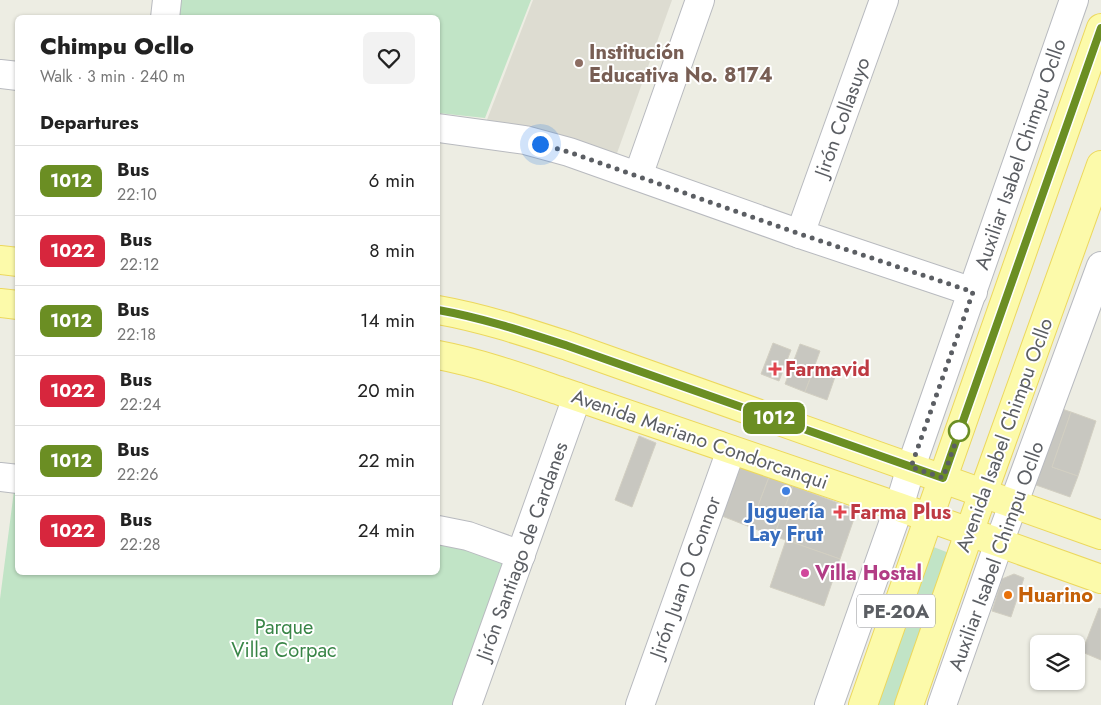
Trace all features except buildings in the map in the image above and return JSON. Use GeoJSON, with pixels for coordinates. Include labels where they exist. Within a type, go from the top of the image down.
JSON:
{"type":"FeatureCollection","features":[{"type":"Feature","properties":{"kind":"main road"},"geometry":{"type":"LineString","coordinates":[[929,518],[1101,28]]}},
{"type":"Feature","properties":{"kind":"main road","name":"Avenida Isabel Chimpu Ocllo"},"geometry":{"type":"LineString","coordinates":[[909,705],[1101,165]]}},
{"type":"Feature","properties":{"kind":"main road"},"geometry":{"type":"LineString","coordinates":[[0,260],[15,262]]}},
{"type":"Feature","properties":{"kind":"main road"},"geometry":{"type":"LineString","coordinates":[[0,303],[15,305]]}},
{"type":"Feature","properties":{"kind":"main road"},"geometry":{"type":"LineString","coordinates":[[440,310],[467,315],[507,326],[568,346],[1101,535]]}},
{"type":"Feature","properties":{"kind":"main road","name":"Avenida Mariano Condorcanqui"},"geometry":{"type":"LineString","coordinates":[[440,355],[517,376],[899,507],[1101,580]]}},
{"type":"Feature","properties":{"kind":"main road","name":"PE-20A"},"geometry":{"type":"LineString","coordinates":[[863,705],[929,518]]}},
{"type":"Feature","properties":{"kind":"street"},"geometry":{"type":"LineString","coordinates":[[165,15],[167,0]]}},
{"type":"Feature","properties":{"kind":"street"},"geometry":{"type":"LineString","coordinates":[[638,176],[700,0]]}},
{"type":"Feature","properties":{"kind":"street","name":"Jirón Collasuyo"},"geometry":{"type":"LineString","coordinates":[[800,234],[884,0]]}},
{"type":"Feature","properties":{"kind":"street","name":"Auxiliar Isabel Chimpu Ocllo"},"geometry":{"type":"LineString","coordinates":[[828,705],[899,507],[911,467],[1074,0]]}},
{"type":"Feature","properties":{"kind":"street"},"geometry":{"type":"LineString","coordinates":[[0,74],[15,76]]}},
{"type":"Feature","properties":{"kind":"street"},"geometry":{"type":"LineString","coordinates":[[440,128],[525,140],[569,152],[800,234],[973,292]]}},
{"type":"Feature","properties":{"kind":"street","name":"Auxiliar Isabel Chimpu Ocllo"},"geometry":{"type":"LineString","coordinates":[[942,705],[999,543],[1101,266]]}},
{"type":"Feature","properties":{"kind":"street","name":"Jirón Santiago de Cardanes"},"geometry":{"type":"LineString","coordinates":[[467,705],[578,397]]}},
{"type":"Feature","properties":{"kind":"street","name":"Jirón Juan O Connor"},"geometry":{"type":"LineString","coordinates":[[640,705],[730,450]]}},
{"type":"Feature","properties":{"kind":"street"},"geometry":{"type":"LineString","coordinates":[[0,477],[15,478]]}},
{"type":"Feature","properties":{"kind":"street"},"geometry":{"type":"LineString","coordinates":[[440,530],[468,536],[521,555]]}},
{"type":"Feature","properties":{"kind":"shaded area","name":"Institución Educativa No. 8174"},"geometry":{"type":"Polygon","coordinates":[[[533,0],[672,0],[616,156],[485,125],[533,0]]]}},
{"type":"Feature","properties":{"kind":"green space"},"geometry":{"type":"Polygon","coordinates":[[[181,0],[531,0],[485,118],[440,113],[440,15],[179,15],[181,0]]]}},
{"type":"Feature","properties":{"kind":"green space","name":"Parque Villa Corpac"},"geometry":{"type":"Polygon","coordinates":[[[15,483],[15,575],[440,575],[440,539],[512,560],[457,705],[0,705],[0,599],[15,483]]]}},
{"type":"Feature","properties":{"kind":"green space"},"geometry":{"type":"Polygon","coordinates":[[[931,546],[949,553],[898,705],[874,705],[931,546]]]}},
{"type":"Feature","properties":{"kind":"bus line","name":"1012"},"geometry":{"type":"LineString","coordinates":[[440,310],[467,315],[507,326],[568,346],[943,478],[1101,28]]}},
{"type":"Feature","properties":{"kind":"place","name":"Institución Educativa No. 8174"},"geometry":{"type":"Point","coordinates":[579,63]}},
{"type":"Feature","properties":{"kind":"place","name":"Farmavid"},"geometry":{"type":"Point","coordinates":[775,369]}},
{"type":"Feature","properties":{"kind":"place","name":"Juguería Lay Frut"},"geometry":{"type":"Point","coordinates":[786,491]}},
{"type":"Feature","properties":{"kind":"place","name":"Farma Plus"},"geometry":{"type":"Point","coordinates":[840,512]}},
{"type":"Feature","properties":{"kind":"place","name":"Villa Hostal"},"geometry":{"type":"Point","coordinates":[805,573]}},
{"type":"Feature","properties":{"kind":"place","name":"Huarino"},"geometry":{"type":"Point","coordinates":[1008,595]}},
{"type":"Feature","properties":{"kind":"route"},"geometry":{"type":"LineString","coordinates":[[540,144],[569,152],[800,234],[973,292],[911,467],[943,478],[962,424],[959,431]]}}]}
